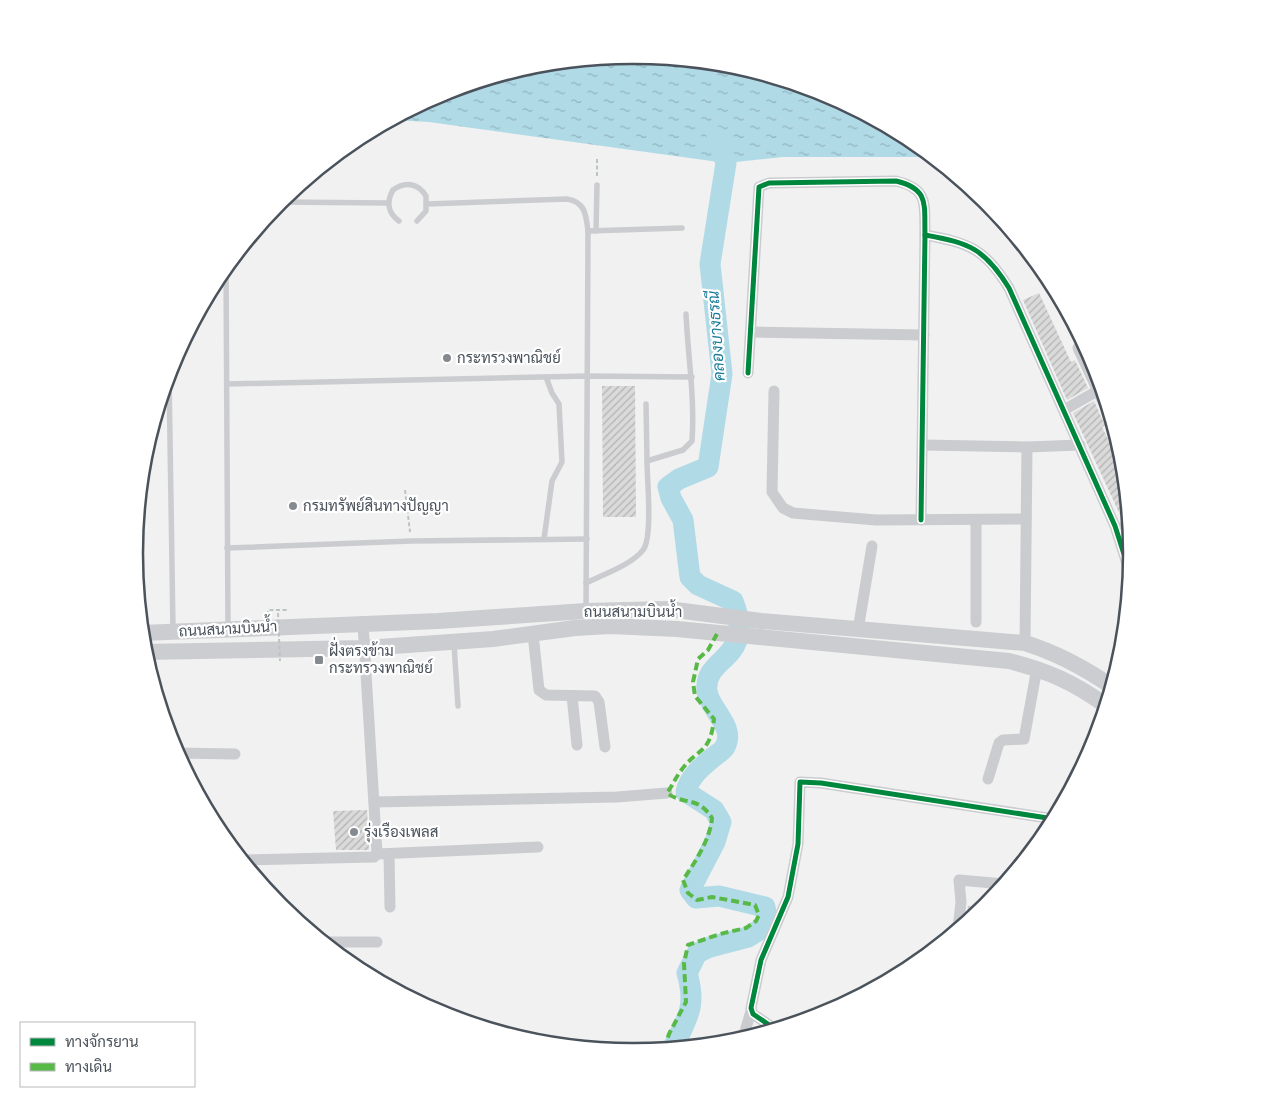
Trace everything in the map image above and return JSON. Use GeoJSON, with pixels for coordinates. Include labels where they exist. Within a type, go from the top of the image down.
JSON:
{"type":"FeatureCollection","features":[{"type":"Feature","properties":{"kind":"main road","name":"ถนนสนามบินน้ำ"},"geometry":{"type":"LineString","coordinates":[[150,633],[486,618],[586,610],[668,609],[761,621],[1025,643],[1050,651],[1079,664],[1105,682]]}},
{"type":"Feature","properties":{"kind":"main road","name":"ถนนสนามบินน้ำ"},"geometry":{"type":"LineString","coordinates":[[155,657],[365,648],[454,642],[610,626],[652,627],[1009,661],[1036,668],[1077,685],[1100,701]]}},
{"type":"Feature","properties":{"kind":"street"},"geometry":{"type":"LineString","coordinates":[[748,373],[752,332],[757,192],[763,184],[896,181],[911,185],[922,194],[925,235],[921,520]]}},
{"type":"Feature","properties":{"kind":"street"},"geometry":{"type":"LineString","coordinates":[[925,235],[951,239],[984,254],[1009,288],[1080,445],[1117,531],[1123,550]]}},
{"type":"Feature","properties":{"kind":"street"},"geometry":{"type":"LineString","coordinates":[[752,332],[924,335]]}},
{"type":"Feature","properties":{"kind":"street"},"geometry":{"type":"LineString","coordinates":[[774,391],[772,492],[783,508],[793,513],[876,520],[1026,518]]}},
{"type":"Feature","properties":{"kind":"street"},"geometry":{"type":"LineString","coordinates":[[1064,410],[1095,392]]}},
{"type":"Feature","properties":{"kind":"street"},"geometry":{"type":"LineString","coordinates":[[923,445],[1028,447],[1080,445]]}},
{"type":"Feature","properties":{"kind":"street"},"geometry":{"type":"LineString","coordinates":[[1025,643],[1028,447]]}},
{"type":"Feature","properties":{"kind":"street"},"geometry":{"type":"LineString","coordinates":[[976,520],[976,622]]}},
{"type":"Feature","properties":{"kind":"street"},"geometry":{"type":"LineString","coordinates":[[1117,531],[1122,528]]}},
{"type":"Feature","properties":{"kind":"street"},"geometry":{"type":"LineString","coordinates":[[858,630],[872,546]]}},
{"type":"Feature","properties":{"kind":"street"},"geometry":{"type":"LineString","coordinates":[[363,624],[377,854]]}},
{"type":"Feature","properties":{"kind":"street"},"geometry":{"type":"LineString","coordinates":[[533,634],[538,690],[546,695],[595,696],[599,702],[605,747]]}},
{"type":"Feature","properties":{"kind":"street"},"geometry":{"type":"LineString","coordinates":[[988,779],[999,743],[1003,740],[1024,739],[1036,668]]}},
{"type":"Feature","properties":{"kind":"street"},"geometry":{"type":"LineString","coordinates":[[572,696],[577,745]]}},
{"type":"Feature","properties":{"kind":"street"},"geometry":{"type":"LineString","coordinates":[[186,753],[235,754]]}},
{"type":"Feature","properties":{"kind":"street"},"geometry":{"type":"LineString","coordinates":[[745,1030],[761,960],[786,902],[792,880],[798,844],[800,782],[822,783],[1046,817]]}},
{"type":"Feature","properties":{"kind":"street"},"geometry":{"type":"LineString","coordinates":[[374,802],[617,797],[667,793]]}},
{"type":"Feature","properties":{"kind":"street"},"geometry":{"type":"LineString","coordinates":[[251,860],[374,857],[377,854],[389,855],[538,847]]}},
{"type":"Feature","properties":{"kind":"street"},"geometry":{"type":"LineString","coordinates":[[389,855],[390,907]]}},
{"type":"Feature","properties":{"kind":"street"},"geometry":{"type":"LineString","coordinates":[[960,919],[962,902],[960,880],[994,883]]}},
{"type":"Feature","properties":{"kind":"street"},"geometry":{"type":"LineString","coordinates":[[335,942],[377,942]]}},
{"type":"Feature","properties":{"kind":"street"},"geometry":{"type":"LineString","coordinates":[[751,1011],[769,1024]]}},
{"type":"Feature","properties":{"kind":"lane"},"geometry":{"type":"LineString","coordinates":[[399,221],[390,212],[388,203],[393,190],[398,186],[410,184],[422,191],[427,204],[422,217],[417,221]]}},
{"type":"Feature","properties":{"kind":"lane"},"geometry":{"type":"LineString","coordinates":[[596,231],[597,186]]}},
{"type":"Feature","properties":{"kind":"lane"},"geometry":{"type":"LineString","coordinates":[[427,204],[567,199],[576,201],[583,207],[588,231],[586,610]]}},
{"type":"Feature","properties":{"kind":"lane"},"geometry":{"type":"LineString","coordinates":[[292,202],[388,203]]}},
{"type":"Feature","properties":{"kind":"lane"},"geometry":{"type":"LineString","coordinates":[[588,231],[682,228]]}},
{"type":"Feature","properties":{"kind":"lane"},"geometry":{"type":"LineString","coordinates":[[226,281],[228,629]]}},
{"type":"Feature","properties":{"kind":"lane"},"geometry":{"type":"LineString","coordinates":[[646,461],[683,450],[692,441],[692,377],[686,314]]}},
{"type":"Feature","properties":{"kind":"lane"},"geometry":{"type":"LineString","coordinates":[[227,384],[587,376],[692,377]]}},
{"type":"Feature","properties":{"kind":"lane"},"geometry":{"type":"LineString","coordinates":[[544,539],[552,481],[562,462],[559,404],[552,393],[546,377]]}},
{"type":"Feature","properties":{"kind":"lane"},"geometry":{"type":"LineString","coordinates":[[169,395],[173,632]]}},
{"type":"Feature","properties":{"kind":"lane"},"geometry":{"type":"LineString","coordinates":[[586,583],[635,558],[646,546],[648,537],[646,404]]}},
{"type":"Feature","properties":{"kind":"lane"},"geometry":{"type":"LineString","coordinates":[[227,548],[411,541],[587,539]]}},
{"type":"Feature","properties":{"kind":"lane"},"geometry":{"type":"LineString","coordinates":[[454,642],[458,706]]}},
{"type":"Feature","properties":{"kind":"path"},"geometry":{"type":"LineString","coordinates":[[597,157],[597,186]]}},
{"type":"Feature","properties":{"kind":"path"},"geometry":{"type":"LineString","coordinates":[[405,490],[411,541]]}},
{"type":"Feature","properties":{"kind":"path"},"geometry":{"type":"LineString","coordinates":[[268,610],[286,610],[286,612],[278,613],[280,661]]}},
{"type":"Feature","properties":{"kind":"water"},"geometry":{"type":"Polygon","coordinates":[[[601,65],[665,65],[729,73],[760,80],[790,90],[850,114],[878,129],[920,157],[783,157],[726,163],[429,122],[404,121],[446,101],[476,90],[506,80],[537,73],[601,65]]]}},
{"type":"Feature","properties":{"kind":"building"},"geometry":{"type":"Polygon","coordinates":[[[1039,293],[1071,362],[1075,360],[1088,388],[1067,400],[1023,300],[1039,293]]]}},
{"type":"Feature","properties":{"kind":"building"},"geometry":{"type":"Polygon","coordinates":[[[602,386],[635,386],[636,517],[603,517],[602,386]]]}},
{"type":"Feature","properties":{"kind":"building"},"geometry":{"type":"Polygon","coordinates":[[[1094,401],[1104,422],[1106,425],[1102,427],[1109,442],[1113,458],[1122,518],[1073,413],[1094,401]]]}},
{"type":"Feature","properties":{"kind":"building","name":"รุ่งเรืองเพลส"},"geometry":{"type":"Polygon","coordinates":[[[367,810],[369,850],[336,850],[333,811],[367,810]]]}},
{"type":"Feature","properties":{"kind":"waterway","name":"คลองบางธรณี"},"geometry":{"type":"LineString","coordinates":[[676,1041],[691,1004],[687,973],[697,953],[710,947],[748,937],[764,927],[767,919],[765,907],[719,896],[696,898],[690,890],[715,842],[721,822],[714,810],[686,792],[690,781],[698,771],[725,747],[728,739],[725,725],[709,698],[707,691],[708,679],[713,670],[734,646],[738,635],[739,621],[733,601],[698,585],[690,577],[683,520],[671,498],[668,487],[679,479],[708,467],[722,374],[710,264],[726,163],[717,137]]}},
{"type":"Feature","properties":{"kind":"marked path"},"geometry":{"type":"LineString","coordinates":[[666,1042],[686,1002],[684,963],[688,945],[720,934],[746,928],[756,921],[759,915],[755,905],[712,897],[697,900],[688,893],[683,880],[705,843],[712,818],[696,803],[673,797],[667,793],[686,764],[706,745],[712,731],[714,719],[695,696],[693,682],[698,659],[708,650],[717,634]]}},
{"type":"Feature","properties":{"kind":"cycle path"},"geometry":{"type":"LineString","coordinates":[[748,373],[759,187],[769,183],[896,181],[907,184],[915,189],[923,200],[925,215],[921,520]]}},
{"type":"Feature","properties":{"kind":"cycle path"},"geometry":{"type":"LineString","coordinates":[[925,235],[954,241],[975,250],[992,264],[1009,288],[1115,526],[1123,551]]}},
{"type":"Feature","properties":{"kind":"cycle path"},"geometry":{"type":"LineString","coordinates":[[768,1024],[753,1014],[751,1008],[761,960],[788,897],[798,844],[800,782],[821,783],[1045,818]]}},
{"type":"Feature","properties":{"kind":"place","name":"กระทรวงพาณิชย์"},"geometry":{"type":"Point","coordinates":[447,358]}},
{"type":"Feature","properties":{"kind":"place","name":"กรมทรัพย์สินทางปัญญา"},"geometry":{"type":"Point","coordinates":[293,506]}},
{"type":"Feature","properties":{"kind":"place","name":"ฝั่งตรงข้าม กระทรวงพาณิชย์"},"geometry":{"type":"Point","coordinates":[319,660]}},
{"type":"Feature","properties":{"kind":"place","name":"รุ่งเรืองเพลส"},"geometry":{"type":"Point","coordinates":[354,832]}}]}
